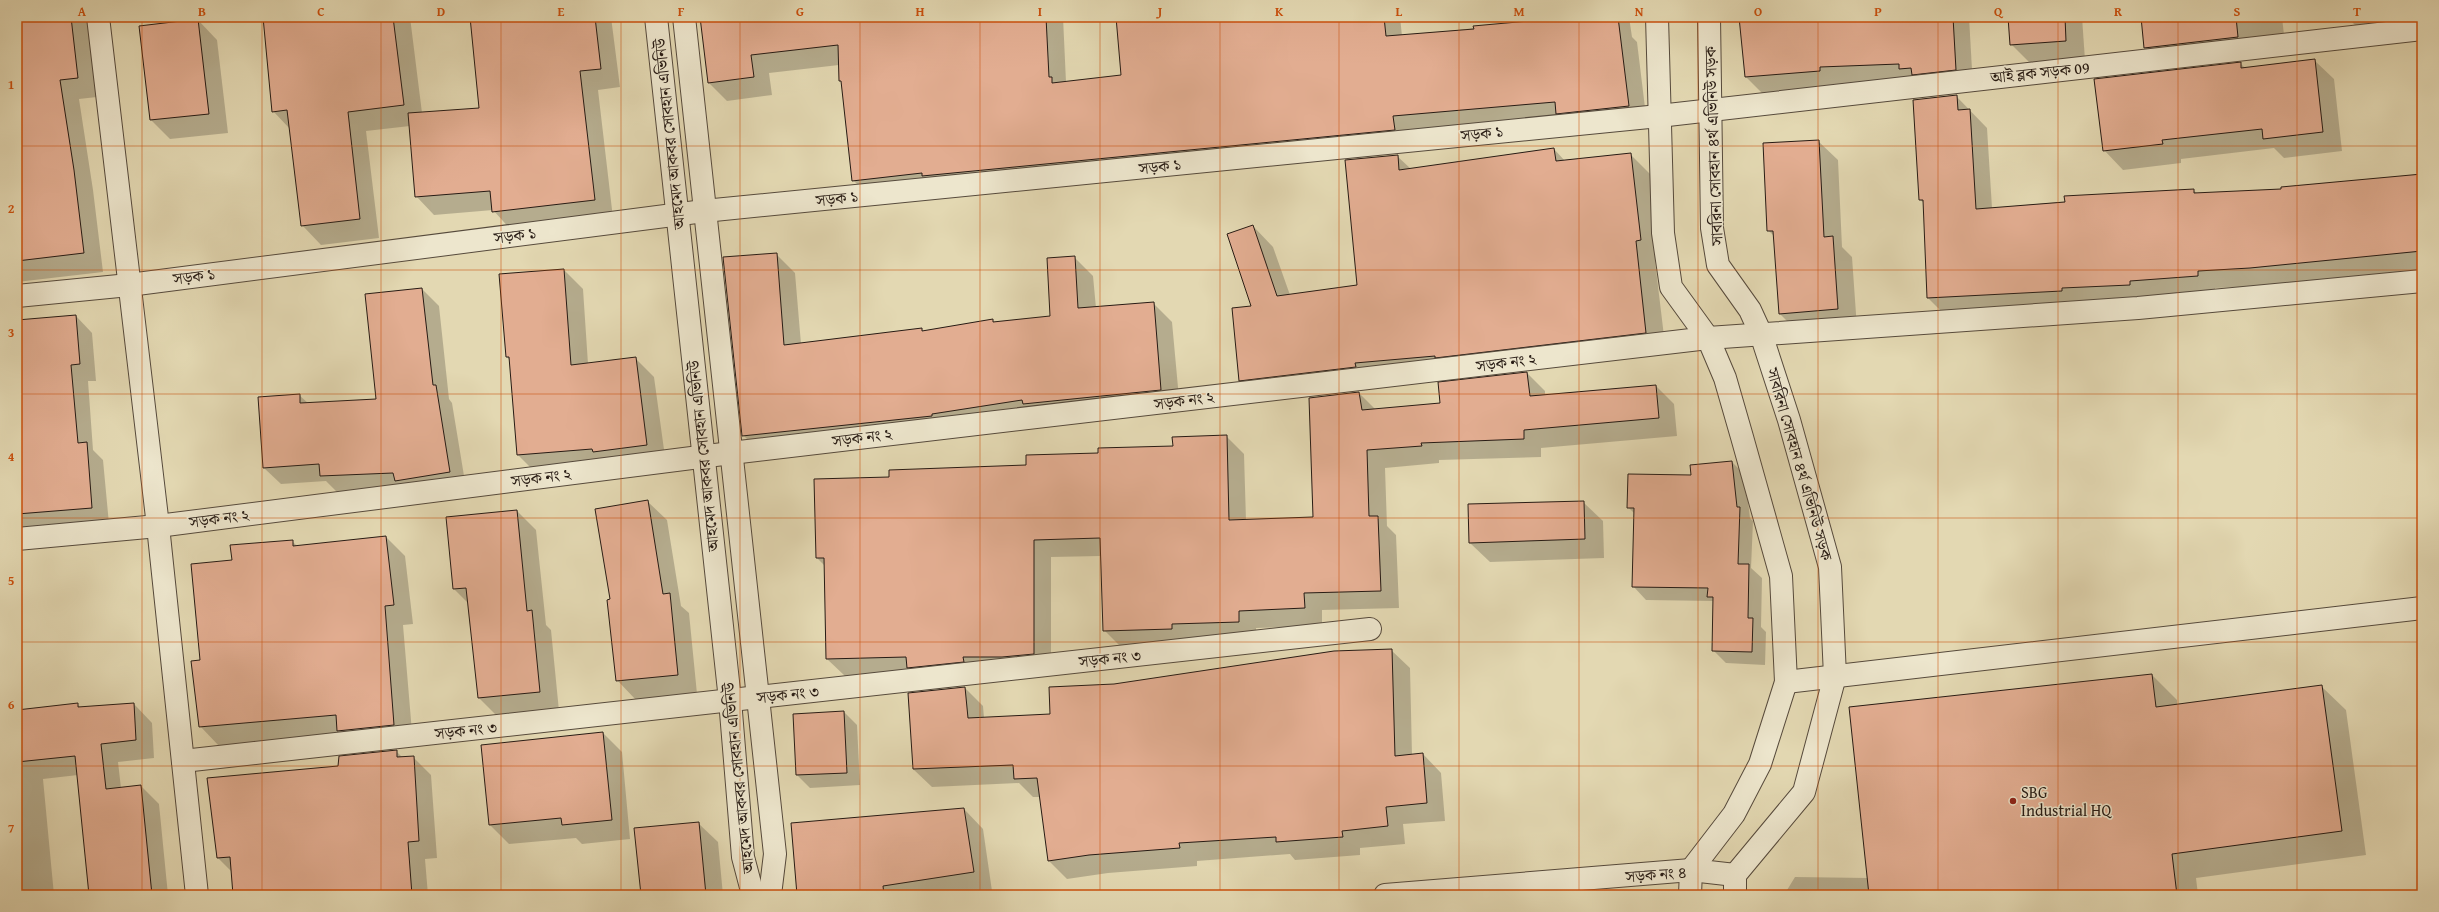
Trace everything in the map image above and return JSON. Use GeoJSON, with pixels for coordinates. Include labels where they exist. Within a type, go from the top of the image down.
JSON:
{"type":"FeatureCollection","features":[{"type":"Feature","properties":{"kind":"street"},"geometry":{"type":"LineString","coordinates":[[98,17],[158,526],[197,895]]}},
{"type":"Feature","properties":{"kind":"street","name":"আহমেদ আকবর সোবহান এভিনিউ"},"geometry":{"type":"LineString","coordinates":[[656,17],[730,700],[743,857],[753,895]]}},
{"type":"Feature","properties":{"kind":"street","name":"আহমেদ আকবর সোবহান এভিনিউ"},"geometry":{"type":"LineString","coordinates":[[684,17],[775,854],[770,895]]}},
{"type":"Feature","properties":{"kind":"street"},"geometry":{"type":"LineString","coordinates":[[1657,17],[1663,233],[1671,287],[1708,338],[1724,378],[1781,576],[1786,682],[1760,764],[1734,814],[1691,870],[1690,895]]}},
{"type":"Feature","properties":{"kind":"street","name":"সাবরিনা সোবহান ৪র্থ এভিনিউ সড়ক"},"geometry":{"type":"LineString","coordinates":[[1708,17],[1712,228],[1718,265],[1750,310],[1761,334],[1789,420],[1830,567],[1835,676],[1804,792],[1735,885]]}},
{"type":"Feature","properties":{"kind":"street","name":"আই ব্লক সড়ক 09"},"geometry":{"type":"LineString","coordinates":[[1659,116],[2422,29]]}},
{"type":"Feature","properties":{"kind":"street","name":"সড়ক ১"},"geometry":{"type":"LineString","coordinates":[[17,296],[129,285],[704,211],[1659,116]]}},
{"type":"Feature","properties":{"kind":"street","name":"সড়ক নং ২"},"geometry":{"type":"LineString","coordinates":[[17,539],[158,526],[704,456],[1708,338],[2138,308],[2422,281]]}},
{"type":"Feature","properties":{"kind":"street"},"geometry":{"type":"LineString","coordinates":[[1786,682],[2422,608]]}},
{"type":"Feature","properties":{"kind":"street","name":"সড়ক নং ৩"},"geometry":{"type":"LineString","coordinates":[[183,761],[1370,629]]}},
{"type":"Feature","properties":{"kind":"street","name":"সড়ক নং ৪"},"geometry":{"type":"LineString","coordinates":[[1385,895],[1691,870],[1735,885]]}},
{"type":"Feature","properties":{"kind":"building"},"geometry":{"type":"Polygon","coordinates":[[[17,17],[71,17],[78,78],[60,80],[74,170],[84,253],[17,261],[17,17]]]}},
{"type":"Feature","properties":{"kind":"building"},"geometry":{"type":"Polygon","coordinates":[[[263,17],[393,17],[404,105],[348,112],[360,219],[301,226],[287,110],[272,112],[263,17]]]}},
{"type":"Feature","properties":{"kind":"building"},"geometry":{"type":"Polygon","coordinates":[[[470,17],[595,17],[601,69],[580,71],[595,200],[492,212],[490,191],[415,197],[408,113],[479,108],[470,17]]]}},
{"type":"Feature","properties":{"kind":"building"},"geometry":{"type":"Polygon","coordinates":[[[700,17],[1046,17],[1049,77],[1052,77],[1052,83],[1121,75],[1116,17],[1384,17],[1386,36],[1474,29],[1473,26],[1540,20],[1539,17],[1618,17],[1629,106],[1556,114],[1555,102],[1393,116],[1395,130],[922,176],[922,173],[852,181],[841,81],[839,81],[838,45],[751,55],[754,77],[708,83],[700,17]]]}},
{"type":"Feature","properties":{"kind":"building"},"geometry":{"type":"Polygon","coordinates":[[[1739,17],[1953,17],[1956,70],[1912,75],[1911,68],[1899,69],[1899,64],[1820,67],[1820,71],[1745,77],[1739,17]]]}},
{"type":"Feature","properties":{"kind":"building"},"geometry":{"type":"Polygon","coordinates":[[[2008,17],[2065,17],[2066,41],[2010,45],[2008,17]]]}},
{"type":"Feature","properties":{"kind":"building"},"geometry":{"type":"Polygon","coordinates":[[[2141,17],[2236,17],[2238,37],[2144,48],[2141,17]]]}},
{"type":"Feature","properties":{"kind":"building"},"geometry":{"type":"Polygon","coordinates":[[[198,19],[209,114],[150,120],[139,26],[198,19]]]}},
{"type":"Feature","properties":{"kind":"building"},"geometry":{"type":"Polygon","coordinates":[[[2315,59],[2323,132],[2263,139],[2262,129],[2162,140],[2163,144],[2103,151],[2094,79],[2241,62],[2241,68],[2315,59]]]}},
{"type":"Feature","properties":{"kind":"building"},"geometry":{"type":"Polygon","coordinates":[[[1957,95],[1958,110],[1970,109],[1976,209],[2065,202],[2064,196],[2194,189],[2194,193],[2281,189],[2281,187],[2422,174],[2422,251],[2250,268],[2198,271],[2198,276],[2130,281],[2130,285],[2062,288],[2062,291],[1927,298],[1923,200],[1919,200],[1913,100],[1957,95]]]}},
{"type":"Feature","properties":{"kind":"building"},"geometry":{"type":"Polygon","coordinates":[[[1819,140],[1824,237],[1833,236],[1838,309],[1779,314],[1773,231],[1767,231],[1763,143],[1819,140]]]}},
{"type":"Feature","properties":{"kind":"building"},"geometry":{"type":"Polygon","coordinates":[[[1554,148],[1556,161],[1631,153],[1641,240],[1636,241],[1646,333],[1435,358],[1435,356],[1355,363],[1356,367],[1239,381],[1232,308],[1251,306],[1227,234],[1253,225],[1277,296],[1357,285],[1345,160],[1398,155],[1399,170],[1554,148]]]}},
{"type":"Feature","properties":{"kind":"building"},"geometry":{"type":"Polygon","coordinates":[[[777,253],[784,345],[922,328],[922,331],[993,319],[993,322],[1050,316],[1047,258],[1075,256],[1078,308],[1154,302],[1161,390],[1023,404],[1022,400],[932,414],[932,416],[742,436],[723,257],[777,253]]]}},
{"type":"Feature","properties":{"kind":"building"},"geometry":{"type":"Polygon","coordinates":[[[564,269],[571,365],[636,357],[647,445],[593,452],[592,449],[517,455],[509,357],[506,357],[499,274],[564,269]]]}},
{"type":"Feature","properties":{"kind":"building"},"geometry":{"type":"Polygon","coordinates":[[[422,288],[433,385],[436,385],[450,472],[395,481],[393,473],[320,476],[319,464],[263,468],[258,397],[300,394],[300,403],[376,399],[365,294],[422,288]]]}},
{"type":"Feature","properties":{"kind":"building"},"geometry":{"type":"Polygon","coordinates":[[[76,315],[80,364],[71,365],[78,443],[87,442],[92,508],[17,514],[17,320],[76,315]]]}},
{"type":"Feature","properties":{"kind":"building"},"geometry":{"type":"Polygon","coordinates":[[[1527,372],[1530,396],[1656,385],[1659,418],[1524,430],[1524,439],[1421,443],[1422,446],[1367,450],[1369,516],[1378,516],[1381,591],[1304,593],[1305,608],[1239,611],[1239,622],[1172,624],[1172,629],[1103,631],[1100,538],[1034,540],[1034,654],[1002,657],[963,657],[964,662],[907,668],[906,657],[826,659],[824,558],[816,558],[814,479],[889,477],[889,470],[1026,465],[1026,455],[1098,453],[1098,448],[1173,446],[1172,437],[1227,435],[1229,520],[1313,517],[1309,398],[1359,392],[1362,410],[1440,403],[1438,382],[1527,372]]]}},
{"type":"Feature","properties":{"kind":"building"},"geometry":{"type":"Polygon","coordinates":[[[1732,461],[1737,507],[1740,507],[1738,564],[1749,564],[1748,618],[1753,618],[1752,652],[1712,651],[1713,597],[1707,597],[1708,588],[1632,587],[1634,508],[1627,508],[1628,474],[1691,475],[1690,465],[1732,461]]]}},
{"type":"Feature","properties":{"kind":"building"},"geometry":{"type":"Polygon","coordinates":[[[648,500],[663,594],[670,593],[678,675],[616,681],[607,600],[610,599],[595,509],[648,500]]]}},
{"type":"Feature","properties":{"kind":"building"},"geometry":{"type":"Polygon","coordinates":[[[1584,501],[1585,539],[1469,543],[1468,504],[1584,501]]]}},
{"type":"Feature","properties":{"kind":"building"},"geometry":{"type":"Polygon","coordinates":[[[517,510],[527,611],[532,610],[540,692],[478,698],[466,588],[453,589],[446,517],[517,510]]]}},
{"type":"Feature","properties":{"kind":"building"},"geometry":{"type":"Polygon","coordinates":[[[386,536],[394,605],[385,606],[394,725],[337,731],[336,715],[199,727],[191,661],[200,660],[191,564],[232,560],[230,545],[293,540],[293,546],[386,536]]]}},
{"type":"Feature","properties":{"kind":"building"},"geometry":{"type":"Polygon","coordinates":[[[1392,649],[1395,756],[1423,753],[1427,803],[1386,807],[1388,826],[1342,831],[1343,837],[1276,842],[1276,837],[1179,843],[1180,848],[1089,855],[1048,861],[1037,778],[1014,779],[1013,765],[913,769],[908,693],[965,687],[968,718],[1050,714],[1049,687],[1114,684],[1334,651],[1392,649]]]}},
{"type":"Feature","properties":{"kind":"building","name":"SBG Industrial HQ"},"geometry":{"type":"Polygon","coordinates":[[[2152,674],[2156,707],[2322,685],[2342,831],[2172,854],[2177,895],[1869,895],[1849,707],[2152,674]]]}},
{"type":"Feature","properties":{"kind":"building"},"geometry":{"type":"Polygon","coordinates":[[[78,703],[78,707],[134,703],[136,740],[101,744],[106,789],[141,785],[152,895],[89,895],[75,756],[17,762],[17,710],[78,703]]]}},
{"type":"Feature","properties":{"kind":"building"},"geometry":{"type":"Polygon","coordinates":[[[844,711],[847,773],[796,775],[793,714],[844,711]]]}},
{"type":"Feature","properties":{"kind":"building"},"geometry":{"type":"Polygon","coordinates":[[[603,732],[612,820],[562,825],[561,818],[489,825],[481,745],[603,732]]]}},
{"type":"Feature","properties":{"kind":"building"},"geometry":{"type":"Polygon","coordinates":[[[397,750],[397,757],[414,756],[419,841],[408,842],[412,895],[233,895],[230,857],[217,858],[207,778],[338,766],[339,756],[397,750]]]}},
{"type":"Feature","properties":{"kind":"building"},"geometry":{"type":"Polygon","coordinates":[[[964,808],[974,872],[883,886],[884,895],[797,895],[791,823],[964,808]]]}},
{"type":"Feature","properties":{"kind":"building"},"geometry":{"type":"Polygon","coordinates":[[[699,822],[706,895],[641,895],[634,828],[699,822]]]}},
{"type":"Feature","properties":{"kind":"place","name":"SBG Industrial HQ"},"geometry":{"type":"Point","coordinates":[2013,801]}}]}
